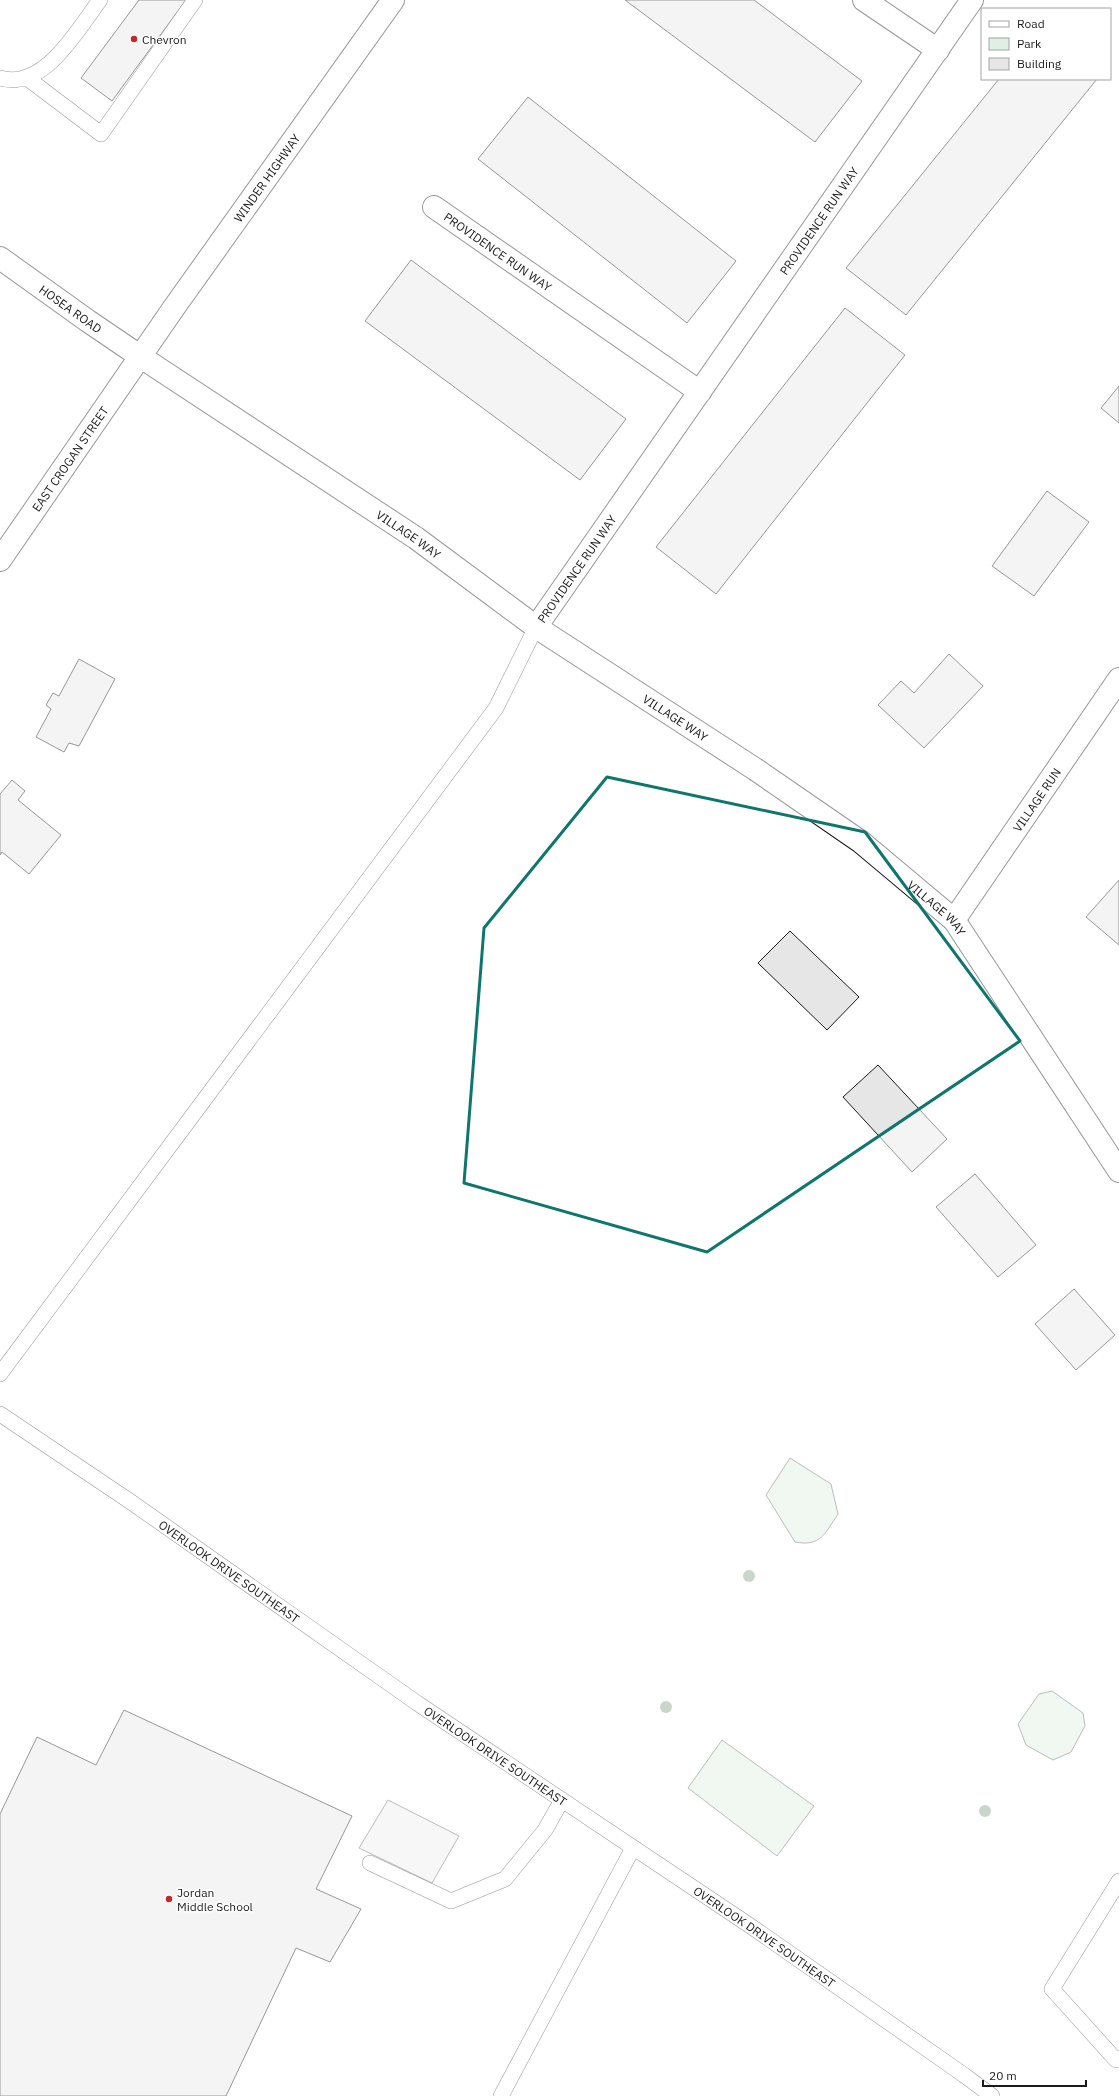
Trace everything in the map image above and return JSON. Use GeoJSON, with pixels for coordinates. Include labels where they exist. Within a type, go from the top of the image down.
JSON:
{"type":"FeatureCollection","features":[{"type":"Feature","properties":{"kind":"street","name":"WINDER HIGHWAY"},"geometry":{"type":"LineString","coordinates":[[142,357],[178,303],[393,0]]}},
{"type":"Feature","properties":{"kind":"street"},"geometry":{"type":"LineString","coordinates":[[864,0],[938,50]]}},
{"type":"Feature","properties":{"kind":"street","name":"PROVIDENCE RUN WAY"},"geometry":{"type":"LineString","coordinates":[[536,627],[972,0]]}},
{"type":"Feature","properties":{"kind":"street","name":"PROVIDENCE RUN WAY"},"geometry":{"type":"LineString","coordinates":[[434,207],[700,392]]}},
{"type":"Feature","properties":{"kind":"street","name":"HOSEA ROAD"},"geometry":{"type":"LineString","coordinates":[[0,258],[88,321],[142,357]]}},
{"type":"Feature","properties":{"kind":"street","name":"EAST CROGAN STREET"},"geometry":{"type":"LineString","coordinates":[[0,560],[142,357]]}},
{"type":"Feature","properties":{"kind":"street","name":"VILLAGE WAY"},"geometry":{"type":"LineString","coordinates":[[142,357],[416,538],[536,627],[755,769],[861,842],[954,920],[1119,1171]]}},
{"type":"Feature","properties":{"kind":"street","name":"VILLAGE RUN"},"geometry":{"type":"LineString","coordinates":[[954,920],[1119,679]]}},
{"type":"Feature","properties":{"kind":"lane"},"geometry":{"type":"LineString","coordinates":[[0,78],[27,78],[53,62],[100,0]]}},
{"type":"Feature","properties":{"kind":"lane"},"geometry":{"type":"LineString","coordinates":[[27,78],[101,134],[195,0]]}},
{"type":"Feature","properties":{"kind":"lane"},"geometry":{"type":"LineString","coordinates":[[0,1374],[496,708],[536,627]]}},
{"type":"Feature","properties":{"kind":"lane","name":"OVERLOOK DRIVE SOUTHEAST"},"geometry":{"type":"LineString","coordinates":[[2,1420],[124,1498],[417,1702],[771,1941],[964,2074],[992,2096]]}},
{"type":"Feature","properties":{"kind":"lane"},"geometry":{"type":"LineString","coordinates":[[370,1863],[451,1901],[505,1878],[545,1830],[562,1800]]}},
{"type":"Feature","properties":{"kind":"lane"},"geometry":{"type":"LineString","coordinates":[[501,2096],[633,1848]]}},
{"type":"Feature","properties":{"kind":"lane"},"geometry":{"type":"LineString","coordinates":[[1119,1881],[1052,1989],[1116,2060],[1119,2058]]}},
{"type":"Feature","properties":{"kind":"highlighted area"},"geometry":{"type":"Polygon","coordinates":[[[607,777],[865,832],[1020,1041],[707,1252],[464,1183],[484,928],[607,777]]]}},
{"type":"Feature","properties":{"kind":"green space"},"geometry":{"type":"Polygon","coordinates":[[[790,1458],[831,1484],[838,1514],[826,1533],[817,1540],[811,1542],[795,1542],[766,1495],[790,1458]]]}},
{"type":"Feature","properties":{"kind":"green space"},"geometry":{"type":"Polygon","coordinates":[[[1052,1691],[1083,1713],[1085,1726],[1071,1752],[1053,1760],[1026,1745],[1018,1724],[1039,1694],[1052,1691]]]}},
{"type":"Feature","properties":{"kind":"green space"},"geometry":{"type":"Polygon","coordinates":[[[722,1740],[814,1806],[777,1856],[688,1788],[722,1740]]]}},
{"type":"Feature","properties":{"kind":"shaded area"},"geometry":{"type":"Polygon","coordinates":[[[388,1800],[459,1836],[432,1883],[359,1848],[388,1800]]]}},
{"type":"Feature","properties":{"kind":"building","name":"Chevron"},"geometry":{"type":"Polygon","coordinates":[[[139,0],[186,0],[112,101],[81,78],[139,0]]]}},
{"type":"Feature","properties":{"kind":"building"},"geometry":{"type":"Polygon","coordinates":[[[625,0],[754,0],[862,81],[815,142],[625,0]]]}},
{"type":"Feature","properties":{"kind":"building"},"geometry":{"type":"Polygon","coordinates":[[[998,80],[1096,80],[906,315],[846,268],[998,80]]]}},
{"type":"Feature","properties":{"kind":"building"},"geometry":{"type":"Polygon","coordinates":[[[528,97],[736,261],[687,323],[478,159],[528,97]]]}},
{"type":"Feature","properties":{"kind":"building"},"geometry":{"type":"Polygon","coordinates":[[[411,260],[626,419],[580,480],[365,321],[411,260]]]}},
{"type":"Feature","properties":{"kind":"building"},"geometry":{"type":"Polygon","coordinates":[[[845,308],[905,355],[716,594],[656,547],[845,308]]]}},
{"type":"Feature","properties":{"kind":"building"},"geometry":{"type":"Polygon","coordinates":[[[1119,386],[1119,423],[1101,408],[1119,386]]]}},
{"type":"Feature","properties":{"kind":"building"},"geometry":{"type":"Polygon","coordinates":[[[1047,491],[1089,522],[1034,596],[992,566],[1047,491]]]}},
{"type":"Feature","properties":{"kind":"building"},"geometry":{"type":"Polygon","coordinates":[[[949,654],[983,686],[924,748],[878,705],[901,681],[914,693],[949,654]]]}},
{"type":"Feature","properties":{"kind":"building"},"geometry":{"type":"Polygon","coordinates":[[[79,659],[115,679],[79,746],[69,743],[64,752],[36,737],[51,709],[46,705],[53,693],[59,696],[79,659]]]}},
{"type":"Feature","properties":{"kind":"building"},"geometry":{"type":"Polygon","coordinates":[[[12,780],[25,791],[18,800],[61,835],[29,874],[2,852],[0,855],[0,794],[12,780]]]}},
{"type":"Feature","properties":{"kind":"building"},"geometry":{"type":"Polygon","coordinates":[[[1119,880],[1119,945],[1086,917],[1119,880]]]}},
{"type":"Feature","properties":{"kind":"building"},"geometry":{"type":"Polygon","coordinates":[[[790,931],[859,997],[827,1030],[758,963],[790,931]]]}},
{"type":"Feature","properties":{"kind":"building"},"geometry":{"type":"Polygon","coordinates":[[[878,1065],[947,1139],[912,1172],[843,1097],[878,1065]]]}},
{"type":"Feature","properties":{"kind":"building"},"geometry":{"type":"Polygon","coordinates":[[[975,1174],[1036,1245],[998,1277],[936,1207],[975,1174]]]}},
{"type":"Feature","properties":{"kind":"building"},"geometry":{"type":"Polygon","coordinates":[[[1074,1289],[1115,1335],[1076,1370],[1035,1324],[1074,1289]]]}},
{"type":"Feature","properties":{"kind":"building","name":"Jordan Middle School"},"geometry":{"type":"Polygon","coordinates":[[[124,1710],[352,1816],[316,1889],[361,1909],[330,1962],[296,1948],[226,2096],[0,2096],[0,1814],[37,1737],[96,1765],[124,1710]]]}},
{"type":"Feature","properties":{"kind":"place","name":"Chevron"},"geometry":{"type":"Point","coordinates":[134,39]}},
{"type":"Feature","properties":{"kind":"place","name":"Jordan Middle School"},"geometry":{"type":"Point","coordinates":[169,1899]}}]}
